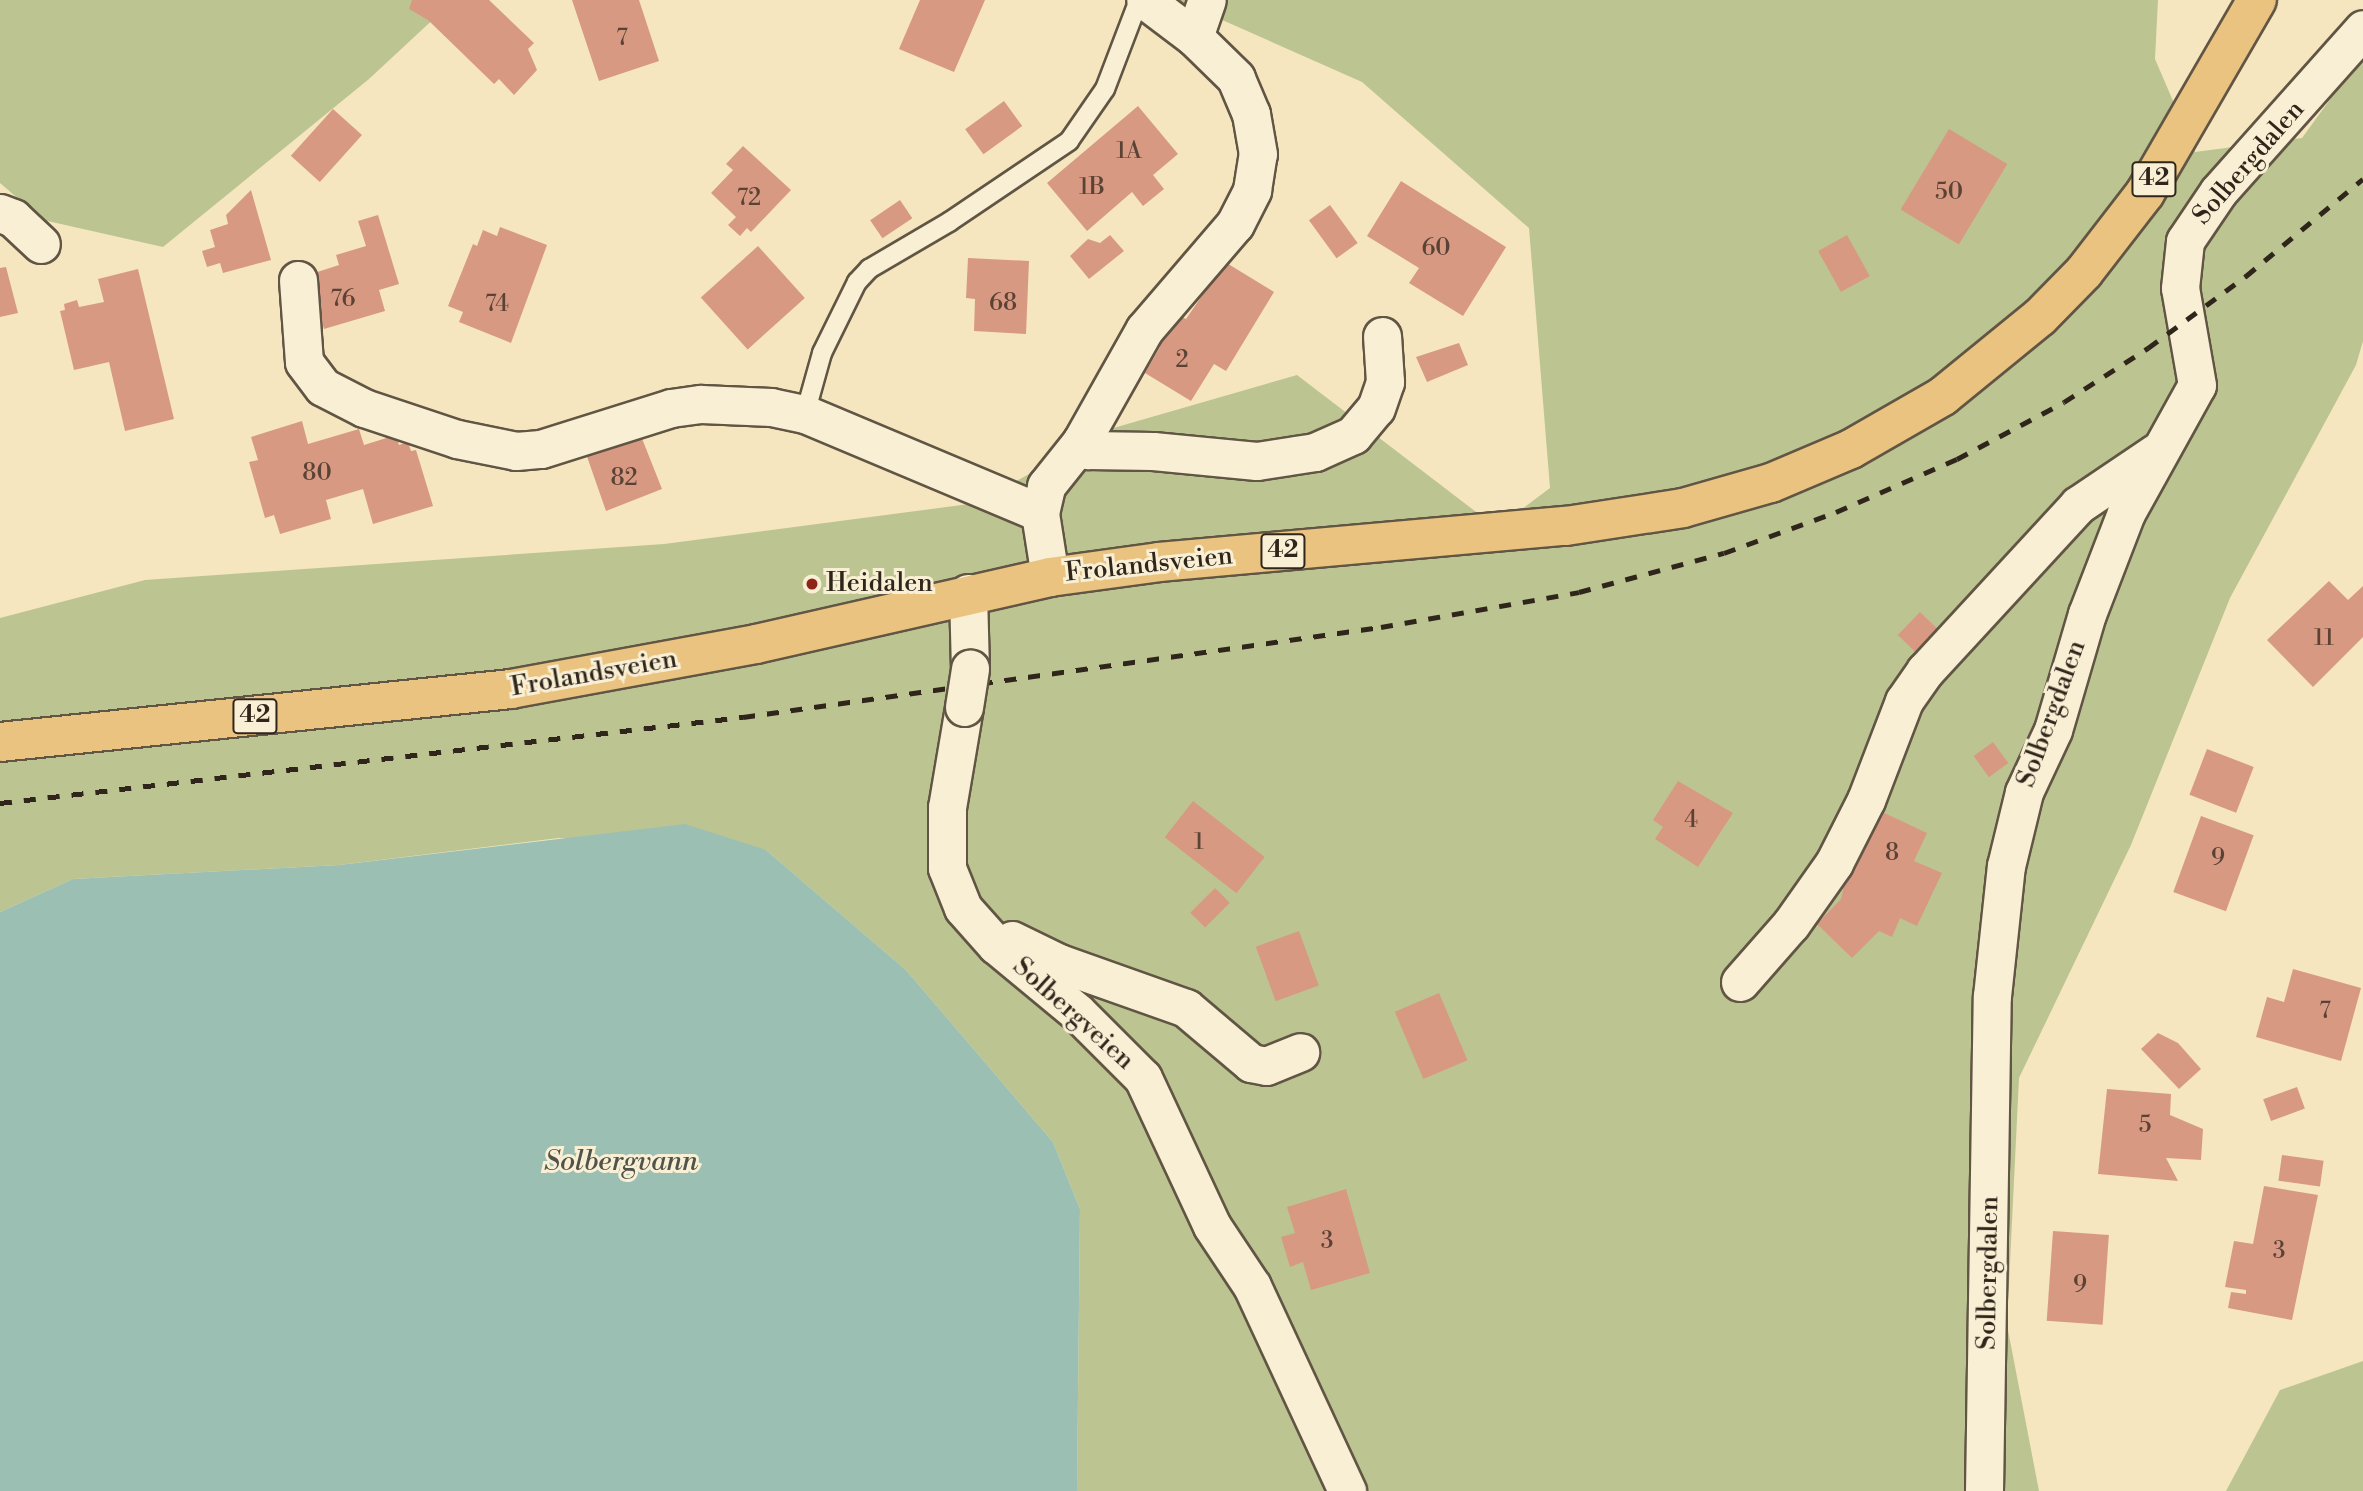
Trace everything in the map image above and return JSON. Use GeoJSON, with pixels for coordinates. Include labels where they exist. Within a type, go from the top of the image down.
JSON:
{"type":"FeatureCollection","features":[{"type":"Feature","properties":{"kind":"main road","name":"Frolandsveien"},"geometry":{"type":"LineString","coordinates":[[0,742],[545,684],[756,644],[968,593],[1050,577],[1159,562],[1566,526],[1644,514],[1771,483],[1851,449],[1943,396],[2021,336],[2084,272],[2145,193],[2257,0]]}},
{"type":"Feature","properties":{"kind":"street"},"geometry":{"type":"LineString","coordinates":[[1050,577],[1040,513],[1046,486],[1081,442],[1144,330],[1235,224],[1252,190],[1258,154],[1251,114],[1236,78],[1194,37],[1145,0]]}},
{"type":"Feature","properties":{"kind":"street"},"geometry":{"type":"LineString","coordinates":[[1194,37],[1207,0]]}},
{"type":"Feature","properties":{"kind":"street","name":"Solbergdalen"},"geometry":{"type":"LineString","coordinates":[[1984,1491],[1992,996],[2006,866],[2024,792],[2053,730],[2087,614],[2126,513],[2197,385],[2180,288],[2185,241],[2218,192],[2363,29]]}},
{"type":"Feature","properties":{"kind":"street"},"geometry":{"type":"LineString","coordinates":[[0,213],[13,218],[41,244]]}},
{"type":"Feature","properties":{"kind":"street"},"geometry":{"type":"LineString","coordinates":[[298,280],[304,362],[323,387],[364,408],[457,439],[516,451],[541,449],[671,408],[701,404],[805,414],[1040,513]]}},
{"type":"Feature","properties":{"kind":"street"},"geometry":{"type":"LineString","coordinates":[[1081,442],[1088,450],[1153,451],[1257,461],[1315,452],[1353,435],[1376,408],[1385,382],[1382,336]]}},
{"type":"Feature","properties":{"kind":"street"},"geometry":{"type":"LineString","coordinates":[[1740,982],[1791,924],[1834,863],[1866,800],[1904,701],[1925,671],[2078,505],[2162,448]]}},
{"type":"Feature","properties":{"kind":"street","name":"Solbergveien"},"geometry":{"type":"LineString","coordinates":[[968,593],[970,668],[947,807],[947,868],[963,908],[982,929],[1077,1012],[1143,1078],[1212,1226],[1258,1298],[1347,1491]]}},
{"type":"Feature","properties":{"kind":"street"},"geometry":{"type":"LineString","coordinates":[[982,929],[1059,963],[1186,1008],[1251,1063],[1266,1066],[1300,1052]]}},
{"type":"Feature","properties":{"kind":"lane"},"geometry":{"type":"LineString","coordinates":[[805,414],[821,354],[857,282],[869,269],[949,222],[1069,141],[1105,89],[1139,0]]}},
{"type":"Feature","properties":{"kind":"green space"},"geometry":{"type":"Polygon","coordinates":[[[0,0],[454,0],[369,79],[163,247],[43,220],[0,183],[0,0]]]}},
{"type":"Feature","properties":{"kind":"green space"},"geometry":{"type":"Polygon","coordinates":[[[1177,0],[2158,0],[2155,59],[2195,152],[2302,138],[2363,54],[2363,341],[2356,365],[2230,598],[2131,845],[2019,1078],[2007,1325],[2039,1491],[1077,1491],[1080,1209],[1053,1142],[906,970],[766,850],[559,838],[339,865],[73,879],[0,912],[0,618],[145,580],[664,544],[977,503],[1110,429],[1297,375],[1497,528],[1550,488],[1529,228],[1362,82],[1177,0]]]}},
{"type":"Feature","properties":{"kind":"green space"},"geometry":{"type":"Polygon","coordinates":[[[2363,1361],[2363,1491],[2226,1491],[2280,1390],[2363,1361]]]}},
{"type":"Feature","properties":{"kind":"water","name":"Solbergvann"},"geometry":{"type":"Polygon","coordinates":[[[685,824],[766,850],[906,970],[1053,1142],[1080,1209],[1077,1491],[0,1491],[0,912],[73,879],[339,865],[685,824]]]}},
{"type":"Feature","properties":{"kind":"building"},"geometry":{"type":"Polygon","coordinates":[[[412,0],[489,0],[534,43],[528,49],[537,70],[514,95],[499,79],[494,84],[428,20],[409,9],[412,0]]]}},
{"type":"Feature","properties":{"kind":"building"},"geometry":{"type":"Polygon","coordinates":[[[572,0],[639,0],[659,61],[599,81],[572,0]]]}},
{"type":"Feature","properties":{"kind":"building"},"geometry":{"type":"Polygon","coordinates":[[[920,0],[985,0],[954,72],[899,49],[920,0]]]}},
{"type":"Feature","properties":{"kind":"building"},"geometry":{"type":"Polygon","coordinates":[[[1004,101],[1022,126],[983,154],[965,129],[1004,101]]]}},
{"type":"Feature","properties":{"kind":"building"},"geometry":{"type":"Polygon","coordinates":[[[1138,106],[1178,154],[1153,175],[1164,189],[1143,206],[1132,192],[1087,231],[1047,183],[1138,106]]]}},
{"type":"Feature","properties":{"kind":"building"},"geometry":{"type":"Polygon","coordinates":[[[333,109],[362,135],[320,182],[291,156],[333,109]]]}},
{"type":"Feature","properties":{"kind":"building"},"geometry":{"type":"Polygon","coordinates":[[[1949,129],[2007,164],[1959,245],[1901,210],[1949,129]]]}},
{"type":"Feature","properties":{"kind":"building"},"geometry":{"type":"Polygon","coordinates":[[[743,146],[791,190],[751,232],[747,228],[740,236],[728,225],[736,217],[711,193],[733,170],[726,164],[743,146]]]}},
{"type":"Feature","properties":{"kind":"building"},"geometry":{"type":"Polygon","coordinates":[[[1401,181],[1506,247],[1463,316],[1409,283],[1419,268],[1367,236],[1401,181]]]}},
{"type":"Feature","properties":{"kind":"building"},"geometry":{"type":"Polygon","coordinates":[[[251,190],[271,260],[223,273],[220,263],[207,267],[202,251],[215,247],[210,230],[228,224],[226,215],[251,190]]]}},
{"type":"Feature","properties":{"kind":"building"},"geometry":{"type":"Polygon","coordinates":[[[900,200],[912,218],[882,238],[870,220],[900,200]]]}},
{"type":"Feature","properties":{"kind":"building"},"geometry":{"type":"Polygon","coordinates":[[[1330,205],[1358,243],[1337,258],[1309,220],[1330,205]]]}},
{"type":"Feature","properties":{"kind":"building"},"geometry":{"type":"Polygon","coordinates":[[[378,215],[399,284],[379,290],[385,311],[324,329],[308,275],[339,265],[336,255],[366,246],[358,221],[378,215]]]}},
{"type":"Feature","properties":{"kind":"building"},"geometry":{"type":"Polygon","coordinates":[[[500,227],[547,245],[511,343],[459,322],[463,312],[448,306],[473,244],[477,246],[483,230],[497,236],[500,227]]]}},
{"type":"Feature","properties":{"kind":"building"},"geometry":{"type":"Polygon","coordinates":[[[1110,235],[1124,251],[1089,279],[1070,256],[1088,239],[1100,243],[1110,235]]]}},
{"type":"Feature","properties":{"kind":"building"},"geometry":{"type":"Polygon","coordinates":[[[1847,235],[1870,276],[1841,292],[1818,251],[1847,235]]]}},
{"type":"Feature","properties":{"kind":"building"},"geometry":{"type":"Polygon","coordinates":[[[758,246],[805,298],[748,350],[701,298],[758,246]]]}},
{"type":"Feature","properties":{"kind":"building"},"geometry":{"type":"Polygon","coordinates":[[[968,258],[1029,261],[1026,334],[974,331],[975,299],[966,298],[968,258]]]}},
{"type":"Feature","properties":{"kind":"building"},"geometry":{"type":"Polygon","coordinates":[[[1225,262],[1274,292],[1226,371],[1214,364],[1191,401],[1145,373],[1160,347],[1153,342],[1161,328],[1168,333],[1180,316],[1186,319],[1225,262]]]}},
{"type":"Feature","properties":{"kind":"building"},"geometry":{"type":"Polygon","coordinates":[[[6,267],[18,313],[0,317],[0,268],[6,267]]]}},
{"type":"Feature","properties":{"kind":"building"},"geometry":{"type":"Polygon","coordinates":[[[138,269],[174,419],[125,431],[109,362],[74,370],[60,311],[65,310],[64,304],[77,300],[79,307],[104,302],[98,279],[138,269]]]}},
{"type":"Feature","properties":{"kind":"building"},"geometry":{"type":"Polygon","coordinates":[[[1459,343],[1468,365],[1427,382],[1416,357],[1459,343]]]}},
{"type":"Feature","properties":{"kind":"building"},"geometry":{"type":"Polygon","coordinates":[[[302,421],[308,444],[359,429],[364,445],[396,435],[399,445],[408,442],[411,451],[416,450],[433,506],[373,524],[363,489],[326,500],[331,519],[280,534],[274,515],[265,518],[249,462],[258,460],[251,437],[302,421]]]}},
{"type":"Feature","properties":{"kind":"building"},"geometry":{"type":"Polygon","coordinates":[[[615,436],[619,445],[641,436],[662,489],[606,511],[584,448],[615,436]]]}},
{"type":"Feature","properties":{"kind":"building"},"geometry":{"type":"Polygon","coordinates":[[[2329,581],[2348,600],[2363,586],[2363,637],[2313,687],[2267,640],[2329,581]]]}},
{"type":"Feature","properties":{"kind":"building"},"geometry":{"type":"Polygon","coordinates":[[[1920,612],[1943,634],[1921,657],[1898,635],[1920,612]]]}},
{"type":"Feature","properties":{"kind":"building"},"geometry":{"type":"Polygon","coordinates":[[[1993,742],[2008,763],[1989,777],[1974,756],[1993,742]]]}},
{"type":"Feature","properties":{"kind":"building"},"geometry":{"type":"Polygon","coordinates":[[[2207,749],[2254,767],[2236,813],[2189,795],[2207,749]]]}},
{"type":"Feature","properties":{"kind":"building"},"geometry":{"type":"Polygon","coordinates":[[[1678,781],[1733,813],[1698,867],[1655,839],[1663,827],[1653,820],[1678,781]]]}},
{"type":"Feature","properties":{"kind":"building"},"geometry":{"type":"Polygon","coordinates":[[[1193,801],[1265,857],[1236,893],[1165,837],[1193,801]]]}},
{"type":"Feature","properties":{"kind":"building"},"geometry":{"type":"Polygon","coordinates":[[[1878,810],[1927,833],[1914,861],[1942,873],[1917,926],[1900,918],[1892,937],[1879,931],[1852,958],[1817,924],[1841,899],[1845,882],[1840,874],[1878,810]]]}},
{"type":"Feature","properties":{"kind":"building"},"geometry":{"type":"Polygon","coordinates":[[[2201,816],[2254,835],[2226,911],[2173,892],[2201,816]]]}},
{"type":"Feature","properties":{"kind":"building"},"geometry":{"type":"Polygon","coordinates":[[[1215,888],[1230,903],[1205,928],[1190,913],[1215,888]]]}},
{"type":"Feature","properties":{"kind":"building"},"geometry":{"type":"Polygon","coordinates":[[[1299,931],[1319,986],[1276,1001],[1256,947],[1299,931]]]}},
{"type":"Feature","properties":{"kind":"building"},"geometry":{"type":"Polygon","coordinates":[[[2293,969],[2361,988],[2341,1061],[2256,1037],[2267,997],[2284,1002],[2293,969]]]}},
{"type":"Feature","properties":{"kind":"building"},"geometry":{"type":"Polygon","coordinates":[[[1439,993],[1468,1060],[1423,1079],[1395,1012],[1439,993]]]}},
{"type":"Feature","properties":{"kind":"building"},"geometry":{"type":"Polygon","coordinates":[[[2158,1033],[2178,1043],[2201,1069],[2179,1089],[2141,1049],[2158,1033]]]}},
{"type":"Feature","properties":{"kind":"building"},"geometry":{"type":"Polygon","coordinates":[[[2297,1087],[2305,1109],[2271,1121],[2263,1099],[2297,1087]]]}},
{"type":"Feature","properties":{"kind":"building"},"geometry":{"type":"Polygon","coordinates":[[[2107,1089],[2171,1094],[2170,1115],[2203,1129],[2201,1160],[2166,1158],[2178,1181],[2098,1174],[2107,1089]]]}},
{"type":"Feature","properties":{"kind":"building"},"geometry":{"type":"Polygon","coordinates":[[[2282,1155],[2324,1161],[2320,1187],[2278,1181],[2282,1155]]]}},
{"type":"Feature","properties":{"kind":"building"},"geometry":{"type":"Polygon","coordinates":[[[2264,1186],[2318,1195],[2292,1320],[2228,1308],[2231,1292],[2246,1294],[2246,1290],[2225,1287],[2234,1241],[2253,1244],[2264,1186]]]}},
{"type":"Feature","properties":{"kind":"building"},"geometry":{"type":"Polygon","coordinates":[[[1346,1189],[1370,1273],[1311,1290],[1303,1262],[1290,1267],[1281,1237],[1295,1233],[1287,1207],[1346,1189]]]}},
{"type":"Feature","properties":{"kind":"building"},"geometry":{"type":"Polygon","coordinates":[[[2053,1231],[2109,1235],[2103,1325],[2047,1321],[2053,1231]]]}},
{"type":"Feature","properties":{"kind":"railway"},"geometry":{"type":"LineString","coordinates":[[0,803],[743,717],[1381,627],[1579,592],[1724,553],[1836,512],[1957,459],[2064,402],[2148,348],[2246,276],[2363,179]]}},
{"type":"Feature","properties":{"kind":"place","name":"Heidalen"},"geometry":{"type":"Point","coordinates":[812,584]}}]}
